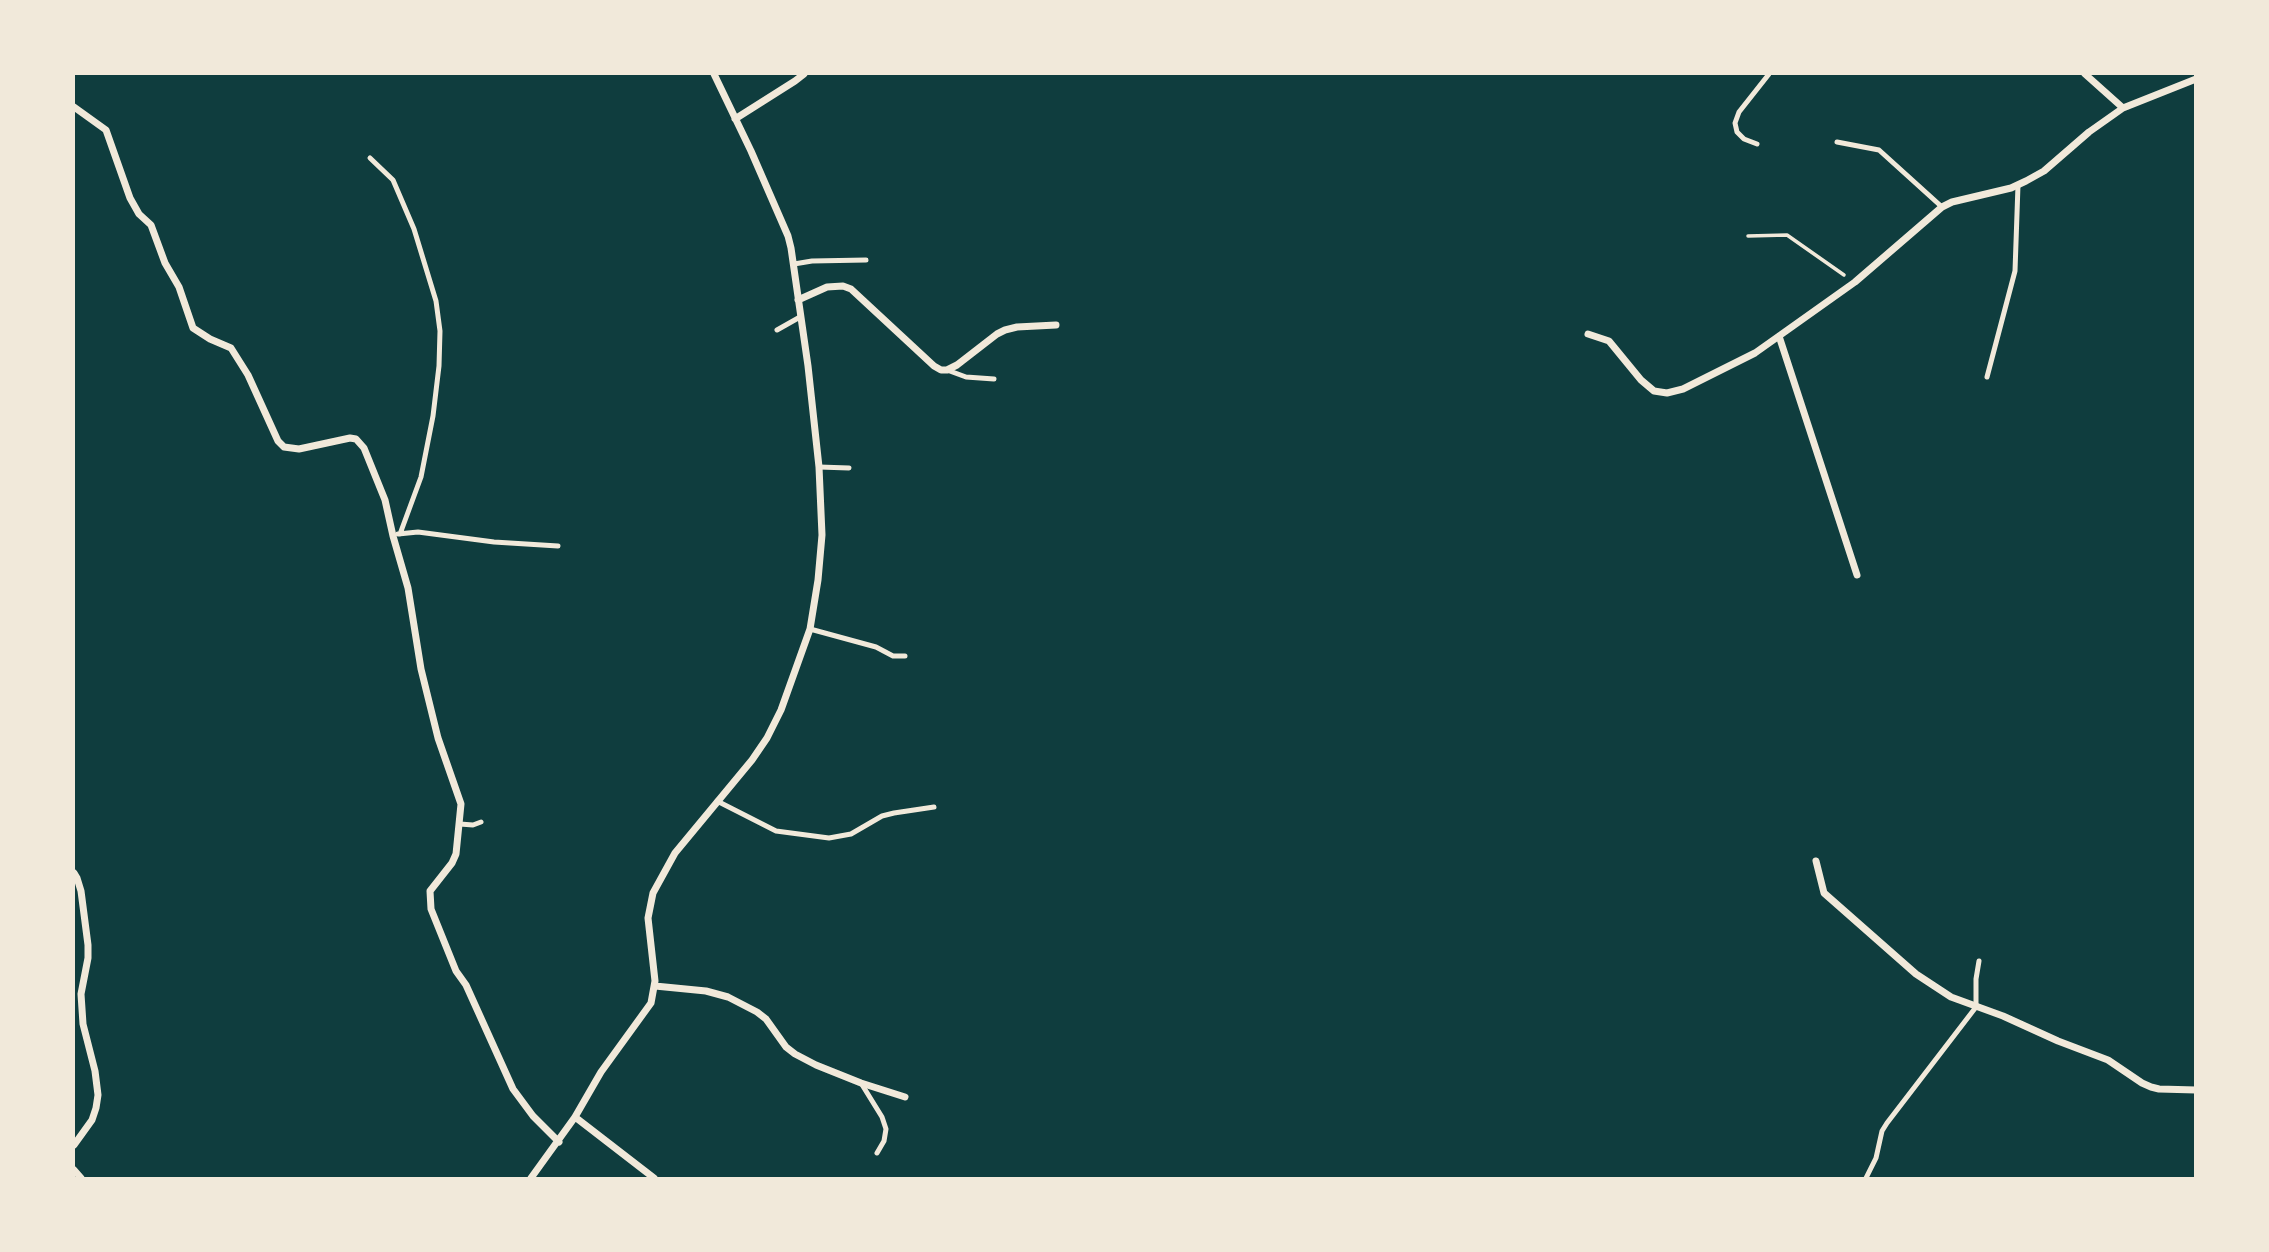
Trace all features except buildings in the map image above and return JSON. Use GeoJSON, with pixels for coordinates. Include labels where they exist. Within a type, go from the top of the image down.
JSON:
{"type":"FeatureCollection","features":[{"type":"Feature","properties":{"kind":"street"},"geometry":{"type":"LineString","coordinates":[[531,1178],[559,1142],[601,1072],[646,1012],[655,986],[653,944],[648,918],[653,893],[675,853],[767,738],[781,710],[810,629],[822,535],[819,467],[794,264],[788,236],[714,74]]}},
{"type":"Feature","properties":{"kind":"street"},"geometry":{"type":"LineString","coordinates":[[736,119],[804,74]]}},
{"type":"Feature","properties":{"kind":"street"},"geometry":{"type":"LineString","coordinates":[[2085,74],[2123,108]]}},
{"type":"Feature","properties":{"kind":"street"},"geometry":{"type":"LineString","coordinates":[[1588,334],[1609,341],[1641,380],[1654,391],[1667,393],[1695,384],[1755,353],[1855,282],[1942,207],[2018,185],[2044,171],[2089,132],[2123,108],[2196,79]]}},
{"type":"Feature","properties":{"kind":"street"},"geometry":{"type":"LineString","coordinates":[[74,107],[106,130],[130,198],[139,214],[150,225],[165,263],[179,287],[193,328],[201,335],[231,348],[248,375],[278,441],[284,447],[299,449],[350,438],[356,439],[364,447],[396,535],[438,738],[460,798],[456,855],[430,891],[431,909],[456,971],[466,985],[513,1089],[533,1116],[559,1142]]}},
{"type":"Feature","properties":{"kind":"street"},"geometry":{"type":"LineString","coordinates":[[798,300],[827,286],[843,285],[851,289],[934,366],[947,370],[1005,330],[1056,325]]}},
{"type":"Feature","properties":{"kind":"street"},"geometry":{"type":"LineString","coordinates":[[1779,336],[1857,575]]}},
{"type":"Feature","properties":{"kind":"street"},"geometry":{"type":"LineString","coordinates":[[1816,861],[1821,889],[1828,897],[1916,974],[1951,997],[2108,1060],[2151,1087],[2196,1090]]}},
{"type":"Feature","properties":{"kind":"street"},"geometry":{"type":"LineString","coordinates":[[74,873],[81,891],[88,945],[81,994],[83,1024],[98,1095],[92,1120],[74,1145]]}},
{"type":"Feature","properties":{"kind":"street"},"geometry":{"type":"LineString","coordinates":[[655,986],[706,991],[744,1004],[766,1019],[794,1054],[861,1083],[905,1097]]}},
{"type":"Feature","properties":{"kind":"street"},"geometry":{"type":"LineString","coordinates":[[575,1117],[654,1178]]}},
{"type":"Feature","properties":{"kind":"street"},"geometry":{"type":"LineString","coordinates":[[74,1170],[81,1178]]}},
{"type":"Feature","properties":{"kind":"lane"},"geometry":{"type":"LineString","coordinates":[[1757,144],[1744,139],[1737,132],[1735,123],[1739,112],[1769,74]]}},
{"type":"Feature","properties":{"kind":"lane"},"geometry":{"type":"LineString","coordinates":[[1837,142],[1879,150],[1942,207]]}},
{"type":"Feature","properties":{"kind":"lane"},"geometry":{"type":"LineString","coordinates":[[370,158],[393,180],[414,229],[436,301],[440,331],[433,416],[421,477],[396,535]]}},
{"type":"Feature","properties":{"kind":"lane"},"geometry":{"type":"LineString","coordinates":[[1987,377],[2015,271],[2018,185]]}},
{"type":"Feature","properties":{"kind":"lane"},"geometry":{"type":"LineString","coordinates":[[794,264],[866,260]]}},
{"type":"Feature","properties":{"kind":"lane"},"geometry":{"type":"LineString","coordinates":[[778,330],[800,317]]}},
{"type":"Feature","properties":{"kind":"lane"},"geometry":{"type":"LineString","coordinates":[[947,370],[966,377],[994,379]]}},
{"type":"Feature","properties":{"kind":"lane"},"geometry":{"type":"LineString","coordinates":[[819,467],[849,468]]}},
{"type":"Feature","properties":{"kind":"lane"},"geometry":{"type":"LineString","coordinates":[[396,535],[418,532],[494,542],[558,546]]}},
{"type":"Feature","properties":{"kind":"lane"},"geometry":{"type":"LineString","coordinates":[[810,629],[876,647],[893,656],[905,656]]}},
{"type":"Feature","properties":{"kind":"lane"},"geometry":{"type":"LineString","coordinates":[[717,801],[776,831],[830,838],[851,834],[882,816],[934,807]]}},
{"type":"Feature","properties":{"kind":"lane"},"geometry":{"type":"LineString","coordinates":[[460,824],[473,825],[481,822]]}},
{"type":"Feature","properties":{"kind":"lane"},"geometry":{"type":"LineString","coordinates":[[1866,1178],[1871,1171],[1882,1131],[1887,1123],[1976,1007],[1979,961]]}},
{"type":"Feature","properties":{"kind":"lane"},"geometry":{"type":"LineString","coordinates":[[861,1083],[882,1117],[886,1129],[884,1141],[877,1153]]}},
{"type":"Feature","properties":{"kind":"path"},"geometry":{"type":"LineString","coordinates":[[1748,236],[1787,235],[1855,282]]}}]}
